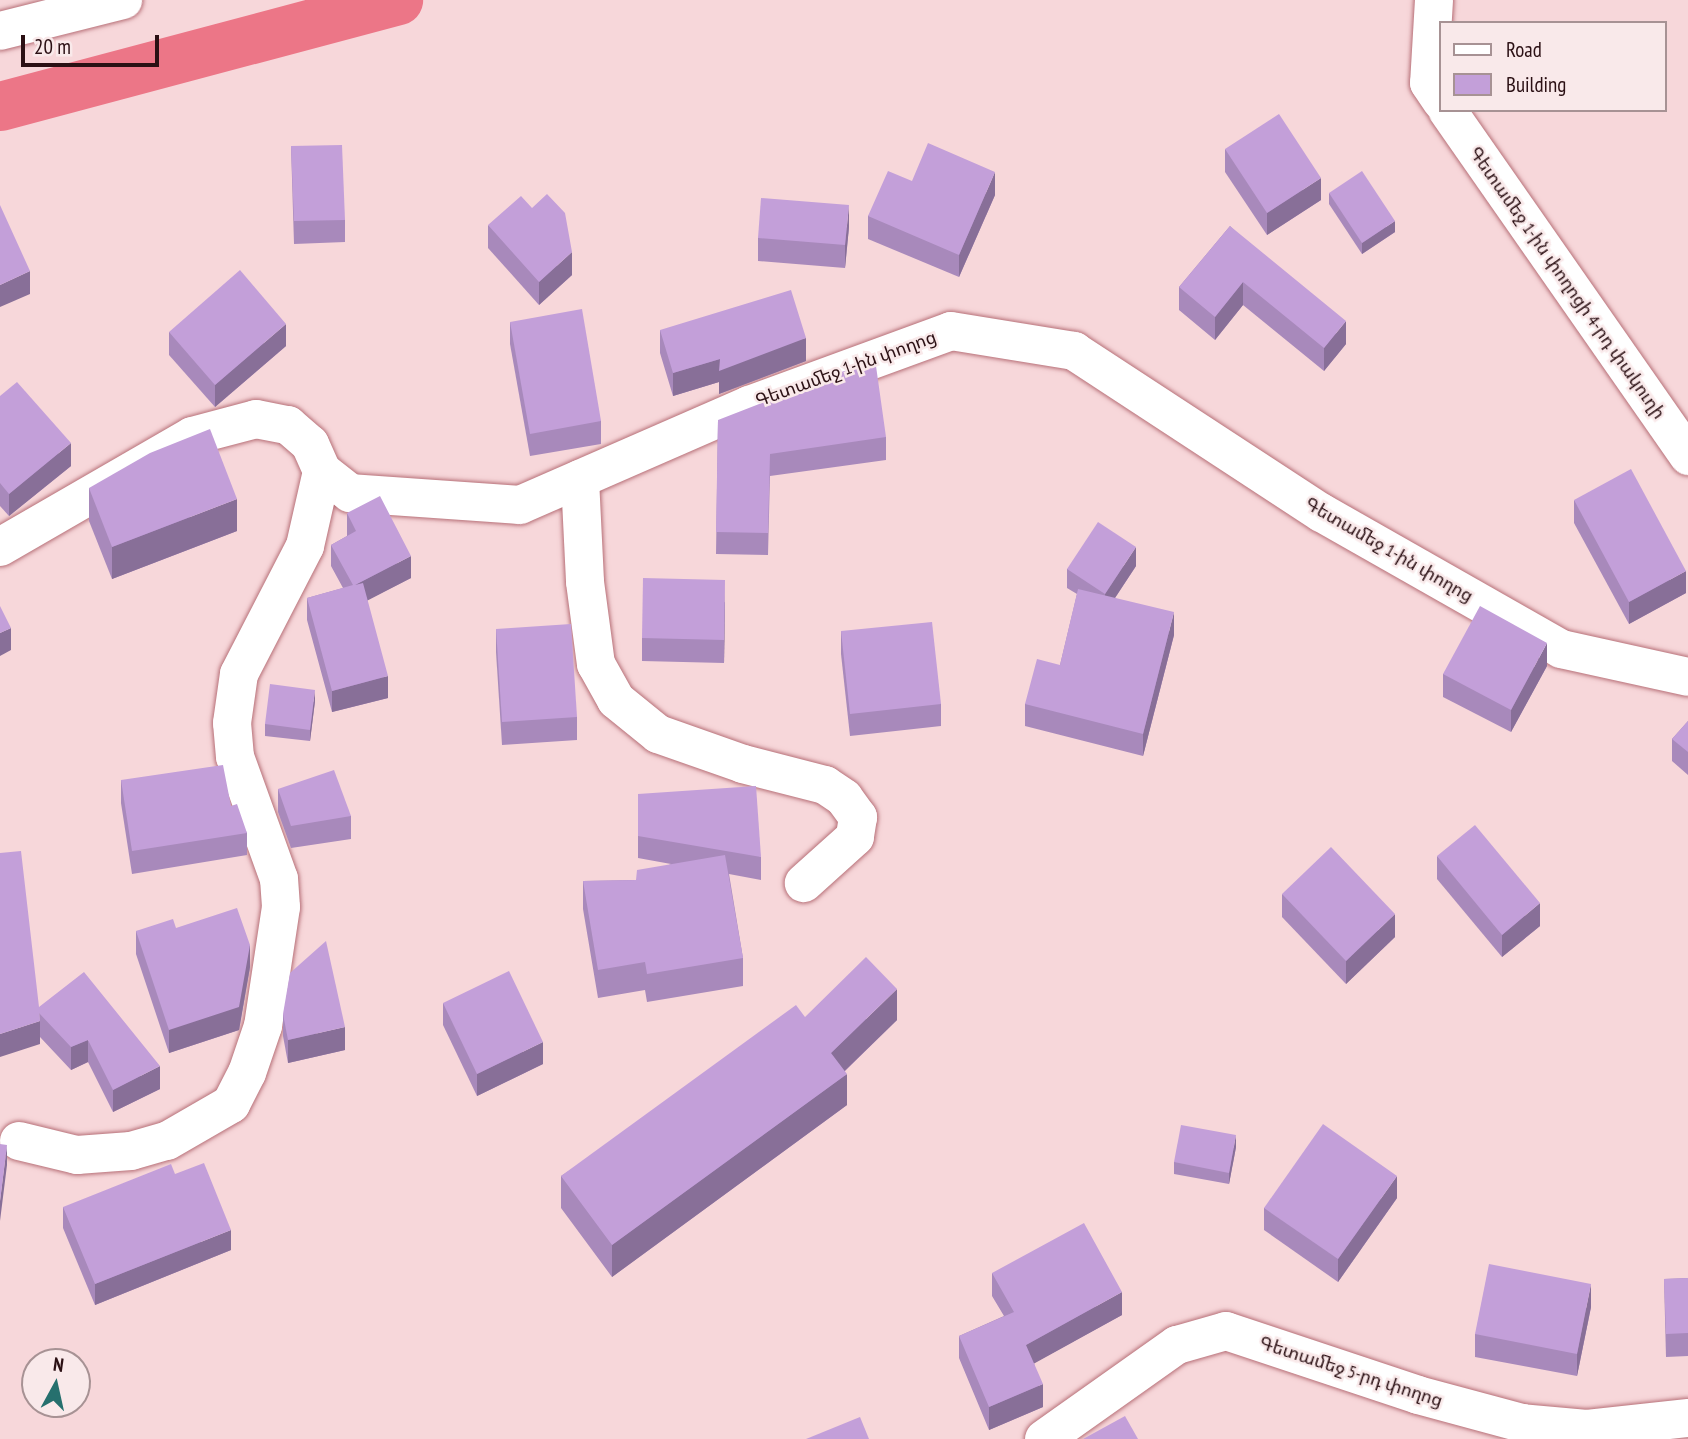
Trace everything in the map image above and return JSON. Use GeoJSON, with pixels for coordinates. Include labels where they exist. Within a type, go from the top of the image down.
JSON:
{"type":"FeatureCollection","features":[{"type":"Feature","properties":{"kind":"street"},"geometry":{"type":"LineString","coordinates":[[0,31],[123,0]]}},
{"type":"Feature","properties":{"kind":"street"},"geometry":{"type":"LineString","coordinates":[[1434,0],[1429,83],[1440,100]]}},
{"type":"Feature","properties":{"kind":"street","name":"Գետամեջ 1-ին փողոցի 4-րդ փակուղի"},"geometry":{"type":"LineString","coordinates":[[1448,112],[1688,456]]}},
{"type":"Feature","properties":{"kind":"street","name":"Գետամեջ 1-ին փողոց"},"geometry":{"type":"LineString","coordinates":[[0,547],[192,436],[256,419],[288,425],[310,444],[322,471],[350,493],[520,505],[749,404],[951,331],[1074,351],[1322,513],[1561,649],[1688,677]]}},
{"type":"Feature","properties":{"kind":"street"},"geometry":{"type":"LineString","coordinates":[[19,1141],[77,1155],[131,1152],[202,1124],[231,1104],[247,1073],[273,976],[280,898],[275,867],[235,757],[232,723],[239,674],[305,547],[322,471]]}},
{"type":"Feature","properties":{"kind":"street"},"geometry":{"type":"LineString","coordinates":[[580,479],[585,582],[596,664],[616,700],[658,734],[743,764],[825,785],[844,798],[858,817],[855,837],[804,883]]}},
{"type":"Feature","properties":{"kind":"street","name":"Գետամեջ 5-րդ փողոց"},"geometry":{"type":"LineString","coordinates":[[1044,1439],[1177,1345],[1226,1331],[1418,1395],[1522,1423],[1587,1429],[1688,1418]]}},
{"type":"Feature","properties":{"kind":"building"},"geometry":{"type":"Polygon","coordinates":[[[1279,114],[1321,178],[1267,213],[1225,149],[1279,114]]]}},
{"type":"Feature","properties":{"kind":"building"},"geometry":{"type":"Polygon","coordinates":[[[928,143],[995,172],[959,255],[868,216],[888,171],[912,181],[928,143]]]}},
{"type":"Feature","properties":{"kind":"building"},"geometry":{"type":"Polygon","coordinates":[[[342,145],[345,220],[294,221],[291,146],[342,145]]]}},
{"type":"Feature","properties":{"kind":"building"},"geometry":{"type":"Polygon","coordinates":[[[1362,171],[1395,221],[1362,243],[1329,193],[1362,171]]]}},
{"type":"Feature","properties":{"kind":"building"},"geometry":{"type":"Polygon","coordinates":[[[547,194],[565,213],[572,252],[539,282],[488,225],[521,196],[532,208],[547,194]]]}},
{"type":"Feature","properties":{"kind":"building"},"geometry":{"type":"Polygon","coordinates":[[[761,198],[849,205],[845,245],[758,238],[761,198]]]}},
{"type":"Feature","properties":{"kind":"building"},"geometry":{"type":"Polygon","coordinates":[[[0,205],[30,271],[0,285],[0,205]]]}},
{"type":"Feature","properties":{"kind":"building"},"geometry":{"type":"Polygon","coordinates":[[[1230,226],[1346,321],[1324,348],[1243,282],[1215,317],[1179,287],[1230,226]]]}},
{"type":"Feature","properties":{"kind":"building"},"geometry":{"type":"Polygon","coordinates":[[[240,270],[286,324],[215,385],[169,332],[240,270]]]}},
{"type":"Feature","properties":{"kind":"building"},"geometry":{"type":"Polygon","coordinates":[[[791,290],[806,338],[719,371],[720,359],[673,373],[660,330],[791,290]]]}},
{"type":"Feature","properties":{"kind":"building"},"geometry":{"type":"Polygon","coordinates":[[[582,309],[601,421],[530,434],[510,322],[582,309]]]}},
{"type":"Feature","properties":{"kind":"building"},"geometry":{"type":"Polygon","coordinates":[[[876,366],[886,437],[770,454],[768,533],[716,532],[718,420],[844,371],[876,366]]]}},
{"type":"Feature","properties":{"kind":"building"},"geometry":{"type":"Polygon","coordinates":[[[17,382],[71,443],[9,494],[0,483],[0,396],[17,382]]]}},
{"type":"Feature","properties":{"kind":"building"},"geometry":{"type":"Polygon","coordinates":[[[210,429],[237,499],[112,547],[89,488],[150,453],[210,429]]]}},
{"type":"Feature","properties":{"kind":"building"},"geometry":{"type":"Polygon","coordinates":[[[1631,469],[1686,571],[1629,602],[1574,500],[1631,469]]]}},
{"type":"Feature","properties":{"kind":"building"},"geometry":{"type":"Polygon","coordinates":[[[380,496],[411,556],[355,585],[363,583],[388,676],[332,691],[307,598],[353,585],[331,545],[356,531],[347,513],[380,496]]]}},
{"type":"Feature","properties":{"kind":"building"},"geometry":{"type":"Polygon","coordinates":[[[1098,522],[1136,547],[1105,594],[1067,569],[1098,522]]]}},
{"type":"Feature","properties":{"kind":"building"},"geometry":{"type":"Polygon","coordinates":[[[643,578],[725,580],[724,640],[642,638],[643,578]]]}},
{"type":"Feature","properties":{"kind":"building"},"geometry":{"type":"Polygon","coordinates":[[[1078,589],[1174,612],[1143,734],[1025,704],[1037,659],[1060,665],[1078,589]]]}},
{"type":"Feature","properties":{"kind":"building"},"geometry":{"type":"Polygon","coordinates":[[[0,606],[11,628],[0,633],[0,606]]]}},
{"type":"Feature","properties":{"kind":"building"},"geometry":{"type":"Polygon","coordinates":[[[1480,606],[1547,643],[1511,710],[1443,674],[1480,606]]]}},
{"type":"Feature","properties":{"kind":"building"},"geometry":{"type":"Polygon","coordinates":[[[932,622],[941,704],[850,714],[841,631],[932,622]]]}},
{"type":"Feature","properties":{"kind":"building"},"geometry":{"type":"Polygon","coordinates":[[[571,624],[577,717],[502,722],[496,629],[571,624]]]}},
{"type":"Feature","properties":{"kind":"building"},"geometry":{"type":"Polygon","coordinates":[[[270,684],[315,690],[310,730],[265,724],[270,684]]]}},
{"type":"Feature","properties":{"kind":"building"},"geometry":{"type":"Polygon","coordinates":[[[1688,721],[1688,752],[1672,739],[1688,721]]]}},
{"type":"Feature","properties":{"kind":"building"},"geometry":{"type":"Polygon","coordinates":[[[223,765],[231,806],[237,804],[247,833],[132,851],[121,780],[223,765]]]}},
{"type":"Feature","properties":{"kind":"building"},"geometry":{"type":"Polygon","coordinates":[[[334,770],[351,816],[291,826],[278,789],[334,770]]]}},
{"type":"Feature","properties":{"kind":"building"},"geometry":{"type":"Polygon","coordinates":[[[756,786],[761,857],[638,836],[638,794],[756,786]]]}},
{"type":"Feature","properties":{"kind":"building"},"geometry":{"type":"Polygon","coordinates":[[[1475,825],[1540,903],[1502,935],[1437,856],[1475,825]]]}},
{"type":"Feature","properties":{"kind":"building"},"geometry":{"type":"Polygon","coordinates":[[[1331,847],[1395,914],[1346,961],[1282,894],[1331,847]]]}},
{"type":"Feature","properties":{"kind":"building"},"geometry":{"type":"Polygon","coordinates":[[[21,851],[39,1007],[84,972],[160,1066],[113,1090],[88,1040],[71,1047],[39,1013],[40,1021],[0,1034],[0,853],[21,851]]]}},
{"type":"Feature","properties":{"kind":"building"},"geometry":{"type":"Polygon","coordinates":[[[725,855],[743,958],[647,974],[645,962],[598,970],[583,881],[636,880],[637,870],[725,855]]]}},
{"type":"Feature","properties":{"kind":"building"},"geometry":{"type":"Polygon","coordinates":[[[237,908],[250,945],[239,1007],[169,1030],[136,931],[173,919],[176,928],[237,908]]]}},
{"type":"Feature","properties":{"kind":"building"},"geometry":{"type":"Polygon","coordinates":[[[326,941],[345,1027],[288,1040],[283,1014],[290,973],[326,941]]]}},
{"type":"Feature","properties":{"kind":"building"},"geometry":{"type":"Polygon","coordinates":[[[866,957],[897,989],[831,1053],[847,1074],[612,1245],[561,1176],[796,1005],[805,1017],[866,957]]]}},
{"type":"Feature","properties":{"kind":"building"},"geometry":{"type":"Polygon","coordinates":[[[509,971],[543,1042],[477,1074],[443,1003],[509,971]]]}},
{"type":"Feature","properties":{"kind":"building"},"geometry":{"type":"Polygon","coordinates":[[[1323,1124],[1397,1176],[1338,1259],[1264,1208],[1323,1124]]]}},
{"type":"Feature","properties":{"kind":"building"},"geometry":{"type":"Polygon","coordinates":[[[1181,1125],[1236,1135],[1229,1173],[1174,1162],[1181,1125]]]}},
{"type":"Feature","properties":{"kind":"building"},"geometry":{"type":"Polygon","coordinates":[[[0,1144],[7,1145],[0,1201],[0,1144]]]}},
{"type":"Feature","properties":{"kind":"building"},"geometry":{"type":"Polygon","coordinates":[[[204,1163],[231,1230],[95,1284],[63,1207],[171,1164],[175,1174],[204,1163]]]}},
{"type":"Feature","properties":{"kind":"building"},"geometry":{"type":"Polygon","coordinates":[[[1084,1223],[1122,1292],[1026,1345],[1043,1384],[989,1407],[959,1336],[1014,1312],[992,1273],[1084,1223]]]}},
{"type":"Feature","properties":{"kind":"building"},"geometry":{"type":"Polygon","coordinates":[[[1489,1264],[1591,1284],[1577,1354],[1475,1334],[1489,1264]]]}},
{"type":"Feature","properties":{"kind":"building"},"geometry":{"type":"Polygon","coordinates":[[[1688,1278],[1688,1333],[1666,1334],[1664,1279],[1688,1278]]]}},
{"type":"Feature","properties":{"kind":"building"},"geometry":{"type":"Polygon","coordinates":[[[1125,1416],[1138,1439],[1083,1439],[1125,1416]]]}},
{"type":"Feature","properties":{"kind":"building"},"geometry":{"type":"Polygon","coordinates":[[[860,1417],[869,1439],[806,1439],[860,1417]]]}},
{"type":"Feature","properties":{"kind":"waterway"},"geometry":{"type":"LineString","coordinates":[[0,106],[398,0]]}}]}
